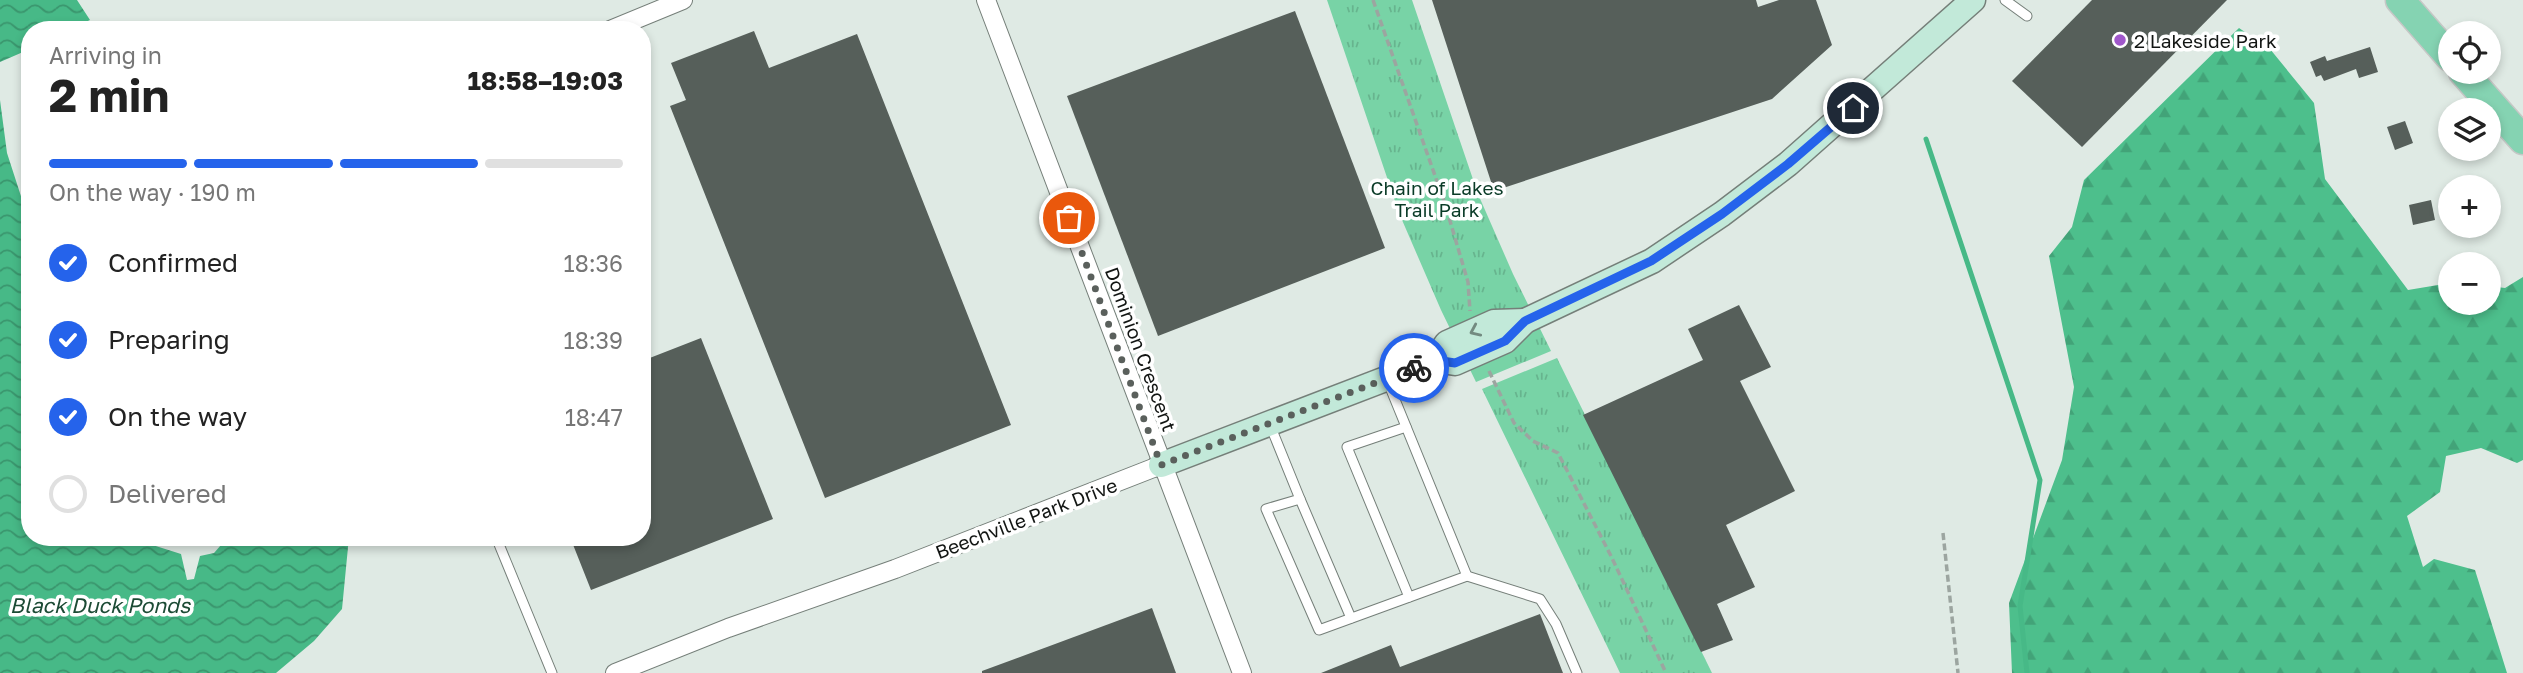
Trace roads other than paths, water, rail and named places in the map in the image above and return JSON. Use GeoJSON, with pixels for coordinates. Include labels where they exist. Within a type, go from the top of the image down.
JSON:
{"type":"FeatureCollection","features":[{"type":"Feature","properties":{"kind":"main road"},"geometry":{"type":"LineString","coordinates":[[2400,0],[2438,43]]}},
{"type":"Feature","properties":{"kind":"main road"},"geometry":{"type":"LineString","coordinates":[[2474,84],[2523,139]]}},
{"type":"Feature","properties":{"kind":"street"},"geometry":{"type":"LineString","coordinates":[[632,21],[682,0]]}},
{"type":"Feature","properties":{"kind":"street","name":"Dominion Crescent"},"geometry":{"type":"LineString","coordinates":[[986,0],[1242,673]]}},
{"type":"Feature","properties":{"kind":"street","name":"Beechville Park Drive"},"geometry":{"type":"LineString","coordinates":[[615,673],[728,628],[895,569],[1435,360],[1455,363],[1477,342],[1505,341],[1525,321],[1651,261],[1722,214],[1788,164],[1973,0]]}},
{"type":"Feature","properties":{"kind":"lane"},"geometry":{"type":"LineString","coordinates":[[2005,0],[2027,16]]}},
{"type":"Feature","properties":{"kind":"lane"},"geometry":{"type":"LineString","coordinates":[[1387,379],[1467,576]]}},
{"type":"Feature","properties":{"kind":"lane"},"geometry":{"type":"LineString","coordinates":[[1270,424],[1351,618]]}},
{"type":"Feature","properties":{"kind":"lane"},"geometry":{"type":"LineString","coordinates":[[1406,427],[1347,447],[1409,597]]}},
{"type":"Feature","properties":{"kind":"lane"},"geometry":{"type":"LineString","coordinates":[[1300,499],[1266,509],[1319,630],[1467,576],[1539,599],[1556,624],[1577,673]]}},
{"type":"Feature","properties":{"kind":"lane"},"geometry":{"type":"LineString","coordinates":[[500,546],[552,673]]}},
{"type":"Feature","properties":{"kind":"water"},"geometry":{"type":"Polygon","coordinates":[[[0,0],[77,0],[90,20],[21,21],[21,53],[0,62],[0,0]]]}},
{"type":"Feature","properties":{"kind":"water","name":"Black Duck Ponds"},"geometry":{"type":"Polygon","coordinates":[[[0,100],[7,153],[21,196],[21,546],[156,546],[181,554],[187,580],[194,579],[200,556],[214,553],[220,546],[348,546],[342,609],[314,641],[276,673],[0,673],[0,100]]]}},
{"type":"Feature","properties":{"kind":"waterway"},"geometry":{"type":"LineString","coordinates":[[1926,139],[2040,480],[2020,606],[2027,673]]}},
{"type":"Feature","properties":{"kind":"place","name":"2 Lakeside Park"},"geometry":{"type":"Point","coordinates":[2120,40]}},
{"type":"Feature","properties":{"kind":"park label","name":"Chain of Lakes Trail Park"},"geometry":{"type":"Point","coordinates":[1437,198]}}]}
